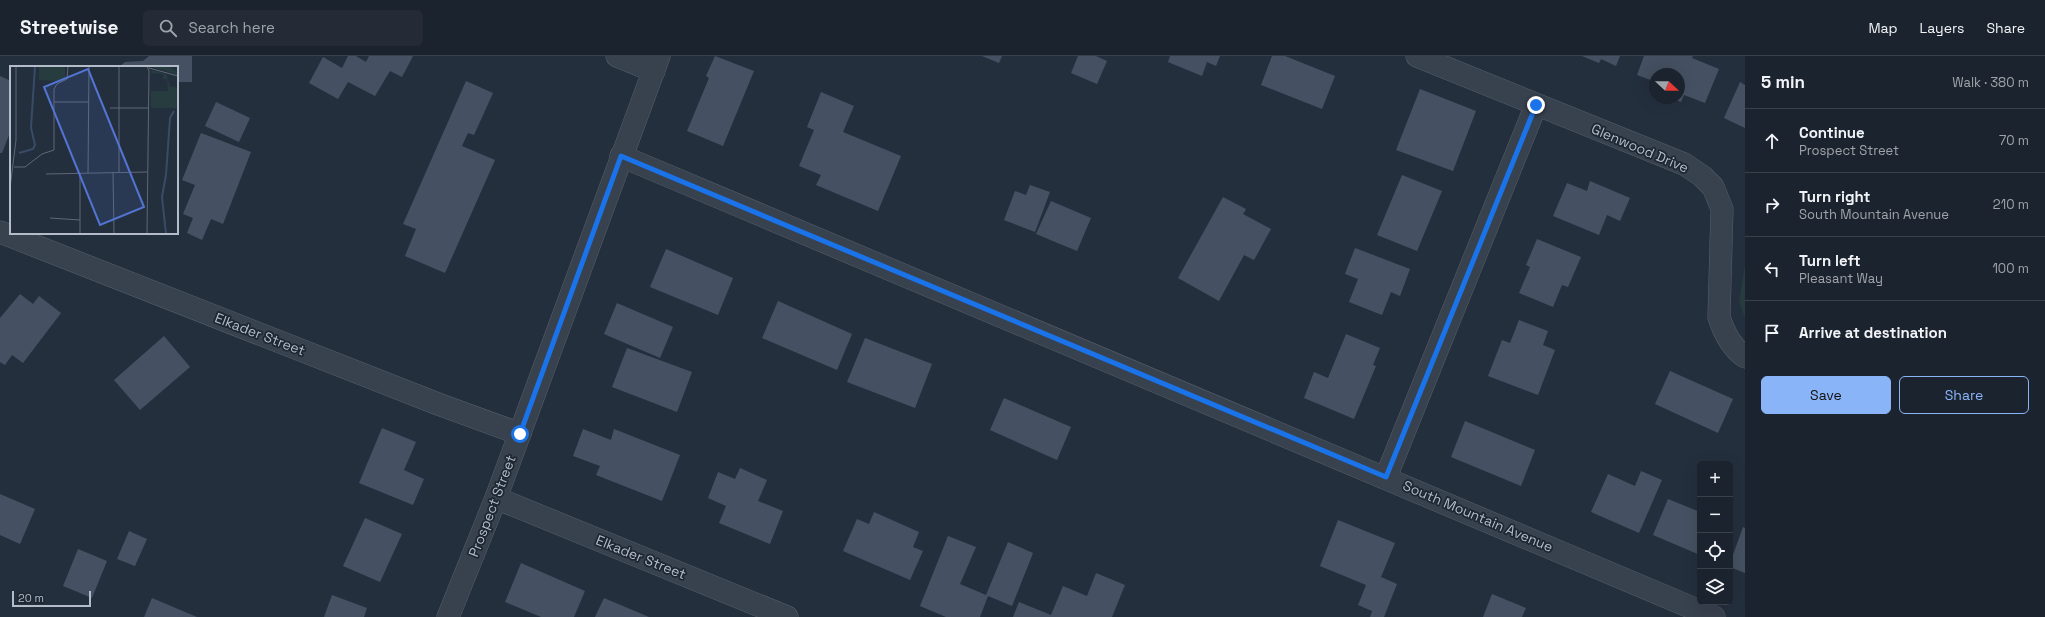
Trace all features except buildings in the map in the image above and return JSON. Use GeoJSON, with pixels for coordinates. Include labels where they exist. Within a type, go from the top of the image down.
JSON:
{"type":"FeatureCollection","features":[{"type":"Feature","properties":{"kind":"street"},"geometry":{"type":"LineString","coordinates":[[617,56],[656,63]]}},
{"type":"Feature","properties":{"kind":"street","name":"Glenwood Drive"},"geometry":{"type":"LineString","coordinates":[[1417,56],[1684,164],[1714,186],[1722,210],[1719,317],[1723,328],[1735,349],[1745,356]]}},
{"type":"Feature","properties":{"kind":"street","name":"Prospect Street"},"geometry":{"type":"LineString","coordinates":[[448,617],[496,498],[656,63]]}},
{"type":"Feature","properties":{"kind":"street"},"geometry":{"type":"LineString","coordinates":[[1386,477],[1536,105]]}},
{"type":"Feature","properties":{"kind":"street","name":"South Mountain Avenue"},"geometry":{"type":"LineString","coordinates":[[621,156],[1386,477],[1714,617]]}},
{"type":"Feature","properties":{"kind":"street","name":"Elkader Street"},"geometry":{"type":"LineString","coordinates":[[0,232],[438,404],[520,434]]}},
{"type":"Feature","properties":{"kind":"street","name":"Elkader Street"},"geometry":{"type":"LineString","coordinates":[[496,498],[787,617]]}},
{"type":"Feature","properties":{"kind":"green space"},"geometry":{"type":"Polygon","coordinates":[[[1745,265],[1745,318],[1739,301],[1745,265]]]}},
{"type":"Feature","properties":{"kind":"route"},"geometry":{"type":"LineString","coordinates":[[520,434],[621,156],[1386,477],[1536,105]]}}]}
